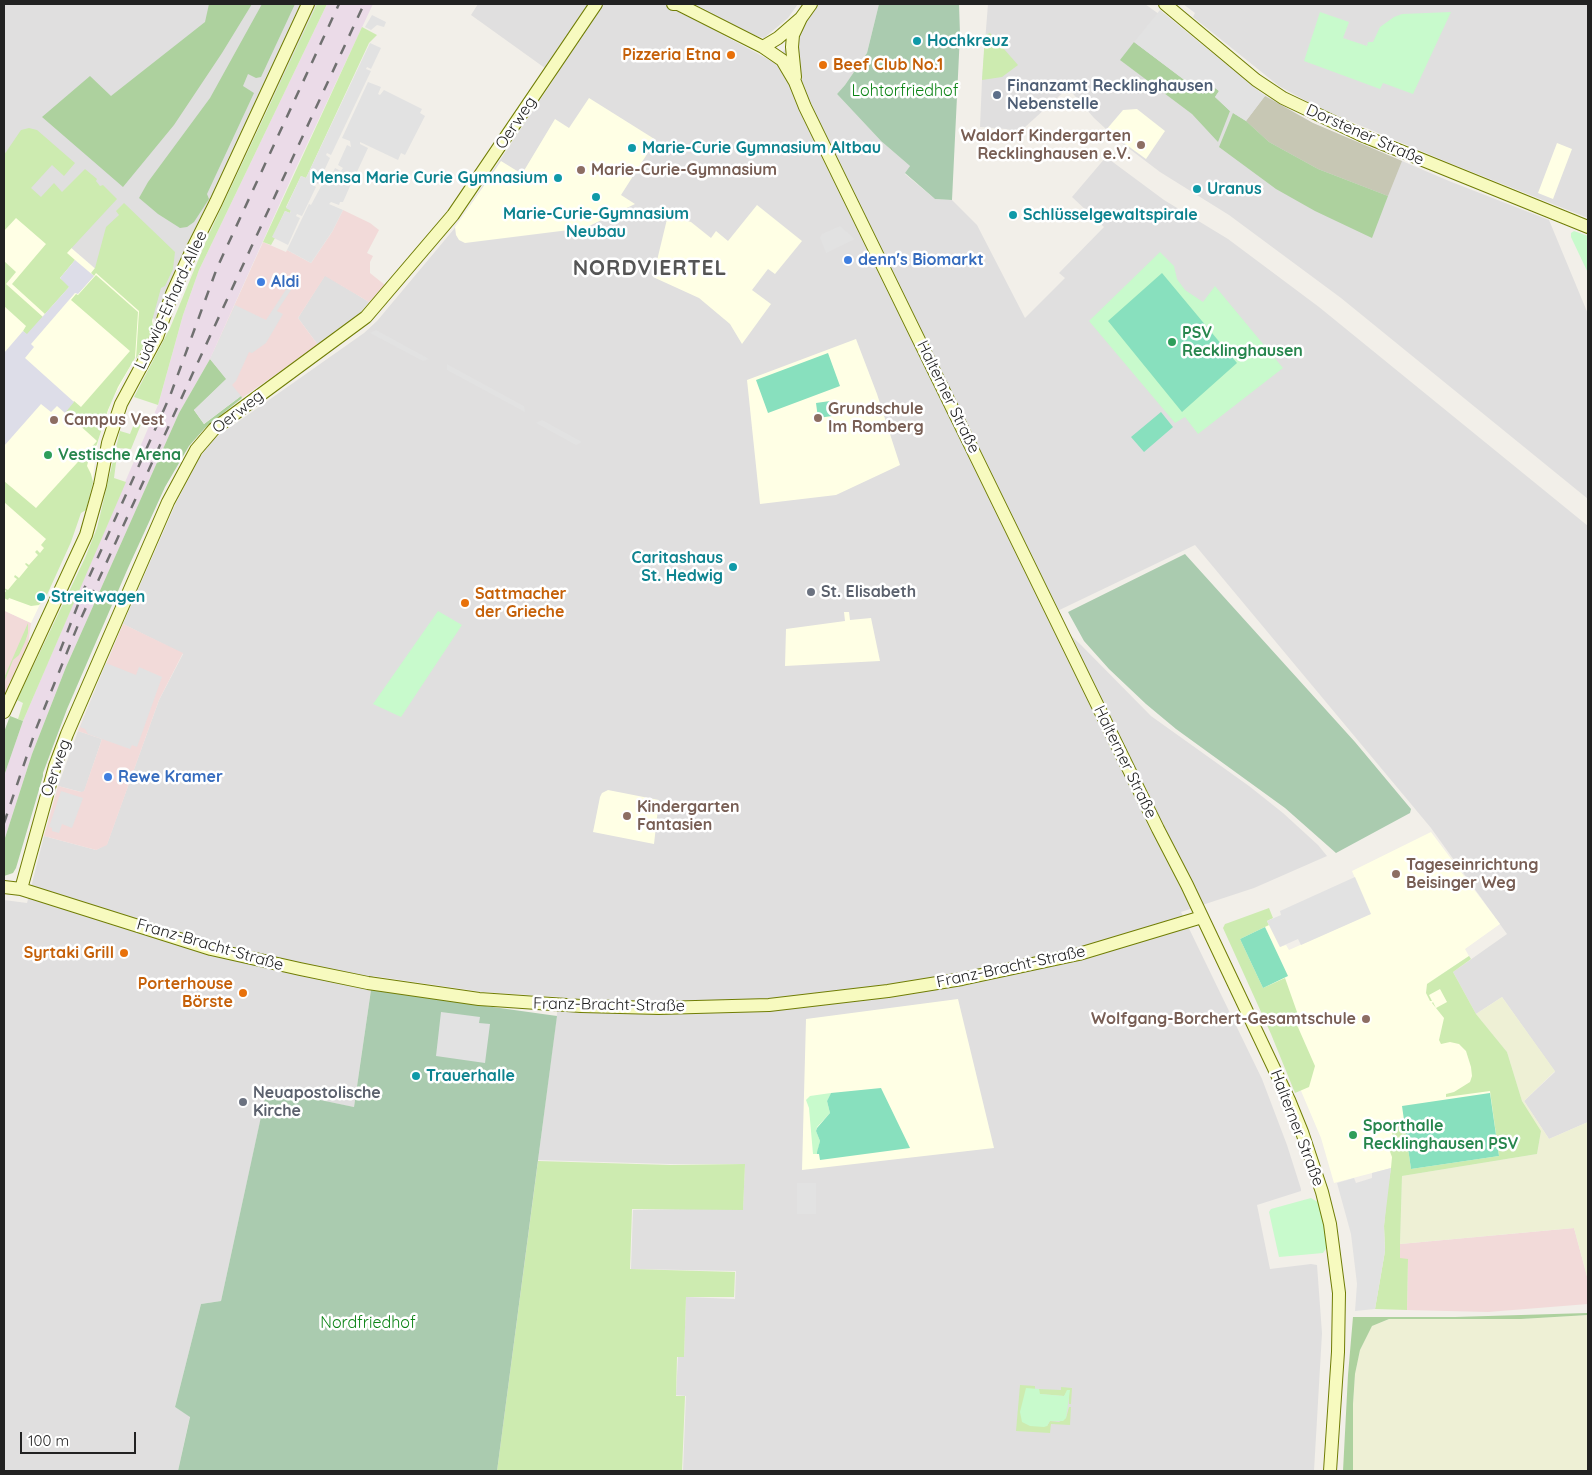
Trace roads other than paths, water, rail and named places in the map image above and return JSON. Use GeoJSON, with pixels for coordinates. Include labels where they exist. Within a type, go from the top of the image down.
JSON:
{"type":"FeatureCollection","features":[{"type":"Feature","properties":{"kind":"main road","name":"Ludwig-Erhard-Allee"},"geometry":{"type":"LineString","coordinates":[[4,712],[86,535],[100,485],[108,443],[121,404],[157,337],[172,294],[308,4]]}},
{"type":"Feature","properties":{"kind":"main road","name":"Oerweg"},"geometry":{"type":"LineString","coordinates":[[21,889],[36,830],[58,758],[88,684],[165,510],[193,454],[214,429],[366,318],[454,215],[596,4]]}},
{"type":"Feature","properties":{"kind":"main road"},"geometry":{"type":"LineString","coordinates":[[673,4],[678,4]]}},
{"type":"Feature","properties":{"kind":"main road","name":"Halterner Straße"},"geometry":{"type":"LineString","coordinates":[[678,4],[763,47],[782,60],[795,82],[805,106],[1202,917],[1292,1108],[1314,1165],[1330,1224],[1338,1283],[1340,1314],[1330,1471]]}},
{"type":"Feature","properties":{"kind":"main road"},"geometry":{"type":"LineString","coordinates":[[763,47],[778,38],[801,18],[810,4]]}},
{"type":"Feature","properties":{"kind":"main road","name":"Dorstener Straße"},"geometry":{"type":"LineString","coordinates":[[1165,4],[1252,77],[1283,98],[1361,135],[1588,227]]}},
{"type":"Feature","properties":{"kind":"main road","name":"Halterner Straße"},"geometry":{"type":"LineString","coordinates":[[795,82],[792,47],[793,35],[801,18]]}},
{"type":"Feature","properties":{"kind":"main road"},"geometry":{"type":"LineString","coordinates":[[4,887],[21,889]]}},
{"type":"Feature","properties":{"kind":"main road","name":"Franz-Bracht-Straße"},"geometry":{"type":"LineString","coordinates":[[21,889],[211,949],[300,969],[368,983],[479,999],[591,1007],[659,1008],[769,1004],[888,991],[962,979],[1079,954],[1202,917]]}},
{"type":"Feature","properties":{"kind":"railway"},"geometry":{"type":"LineString","coordinates":[[60,651],[86,584],[170,396],[217,268],[339,4]]}},
{"type":"Feature","properties":{"kind":"railway"},"geometry":{"type":"LineString","coordinates":[[4,823],[36,729],[78,625],[364,4]]}},
{"type":"Feature","properties":{"kind":"place","name":"Hochkreuz"},"geometry":{"type":"Point","coordinates":[917,41]}},
{"type":"Feature","properties":{"kind":"place","name":"Pizzeria Etna"},"geometry":{"type":"Point","coordinates":[731,55]}},
{"type":"Feature","properties":{"kind":"place","name":"Beef Club No.1"},"geometry":{"type":"Point","coordinates":[823,65]}},
{"type":"Feature","properties":{"kind":"place","name":"Finanzamt Recklinghausen Nebenstelle"},"geometry":{"type":"Point","coordinates":[997,95]}},
{"type":"Feature","properties":{"kind":"place","name":"Waldorf Kindergarten Recklinghausen e.V."},"geometry":{"type":"Point","coordinates":[1141,145]}},
{"type":"Feature","properties":{"kind":"place","name":"Marie-Curie Gymnasium Altbau"},"geometry":{"type":"Point","coordinates":[632,148]}},
{"type":"Feature","properties":{"kind":"place","name":"Marie-Curie-Gymnasium"},"geometry":{"type":"Point","coordinates":[581,170]}},
{"type":"Feature","properties":{"kind":"place","name":"Mensa Marie Curie Gymnasium"},"geometry":{"type":"Point","coordinates":[558,178]}},
{"type":"Feature","properties":{"kind":"place","name":"Uranus"},"geometry":{"type":"Point","coordinates":[1197,189]}},
{"type":"Feature","properties":{"kind":"place","name":"Marie-Curie-Gymnasium Neubau"},"geometry":{"type":"Point","coordinates":[596,197]}},
{"type":"Feature","properties":{"kind":"place","name":"Schlüsselgewaltspirale"},"geometry":{"type":"Point","coordinates":[1013,215]}},
{"type":"Feature","properties":{"kind":"place","name":"denn's Biomarkt"},"geometry":{"type":"Point","coordinates":[848,260]}},
{"type":"Feature","properties":{"kind":"place","name":"Aldi"},"geometry":{"type":"Point","coordinates":[261,282]}},
{"type":"Feature","properties":{"kind":"place","name":"PSV Recklinghausen"},"geometry":{"type":"Point","coordinates":[1172,342]}},
{"type":"Feature","properties":{"kind":"place","name":"Grundschule Im Romberg"},"geometry":{"type":"Point","coordinates":[818,418]}},
{"type":"Feature","properties":{"kind":"place","name":"Campus Vest"},"geometry":{"type":"Point","coordinates":[54,420]}},
{"type":"Feature","properties":{"kind":"place","name":"Vestische Arena"},"geometry":{"type":"Point","coordinates":[48,455]}},
{"type":"Feature","properties":{"kind":"place","name":"Caritashaus St. Hedwig"},"geometry":{"type":"Point","coordinates":[733,567]}},
{"type":"Feature","properties":{"kind":"place","name":"St. Elisabeth"},"geometry":{"type":"Point","coordinates":[811,592]}},
{"type":"Feature","properties":{"kind":"place","name":"Streitwagen"},"geometry":{"type":"Point","coordinates":[41,597]}},
{"type":"Feature","properties":{"kind":"place","name":"Sattmacher der Grieche"},"geometry":{"type":"Point","coordinates":[465,603]}},
{"type":"Feature","properties":{"kind":"place","name":"Rewe Kramer"},"geometry":{"type":"Point","coordinates":[108,777]}},
{"type":"Feature","properties":{"kind":"place","name":"Kindergarten Fantasien"},"geometry":{"type":"Point","coordinates":[627,816]}},
{"type":"Feature","properties":{"kind":"place","name":"Tageseinrichtung Beisinger Weg"},"geometry":{"type":"Point","coordinates":[1396,874]}},
{"type":"Feature","properties":{"kind":"place","name":"Syrtaki Grill"},"geometry":{"type":"Point","coordinates":[124,953]}},
{"type":"Feature","properties":{"kind":"place","name":"Porterhouse Börste"},"geometry":{"type":"Point","coordinates":[243,993]}},
{"type":"Feature","properties":{"kind":"place","name":"Wolfgang-Borchert-Gesamtschule"},"geometry":{"type":"Point","coordinates":[1366,1019]}},
{"type":"Feature","properties":{"kind":"place","name":"Trauerhalle"},"geometry":{"type":"Point","coordinates":[416,1076]}},
{"type":"Feature","properties":{"kind":"place","name":"Neuapostolische Kirche"},"geometry":{"type":"Point","coordinates":[243,1102]}},
{"type":"Feature","properties":{"kind":"place","name":"Sporthalle Recklinghausen PSV"},"geometry":{"type":"Point","coordinates":[1353,1135]}},
{"type":"Feature","properties":{"kind":"district","name":"NORDVIERTEL"},"geometry":{"type":"Point","coordinates":[650,269]}},
{"type":"Feature","properties":{"kind":"park label","name":"Lohtorfriedhof"},"geometry":{"type":"Point","coordinates":[905,91]}},
{"type":"Feature","properties":{"kind":"park label","name":"Nordfriedhof"},"geometry":{"type":"Point","coordinates":[368,1323]}}]}
